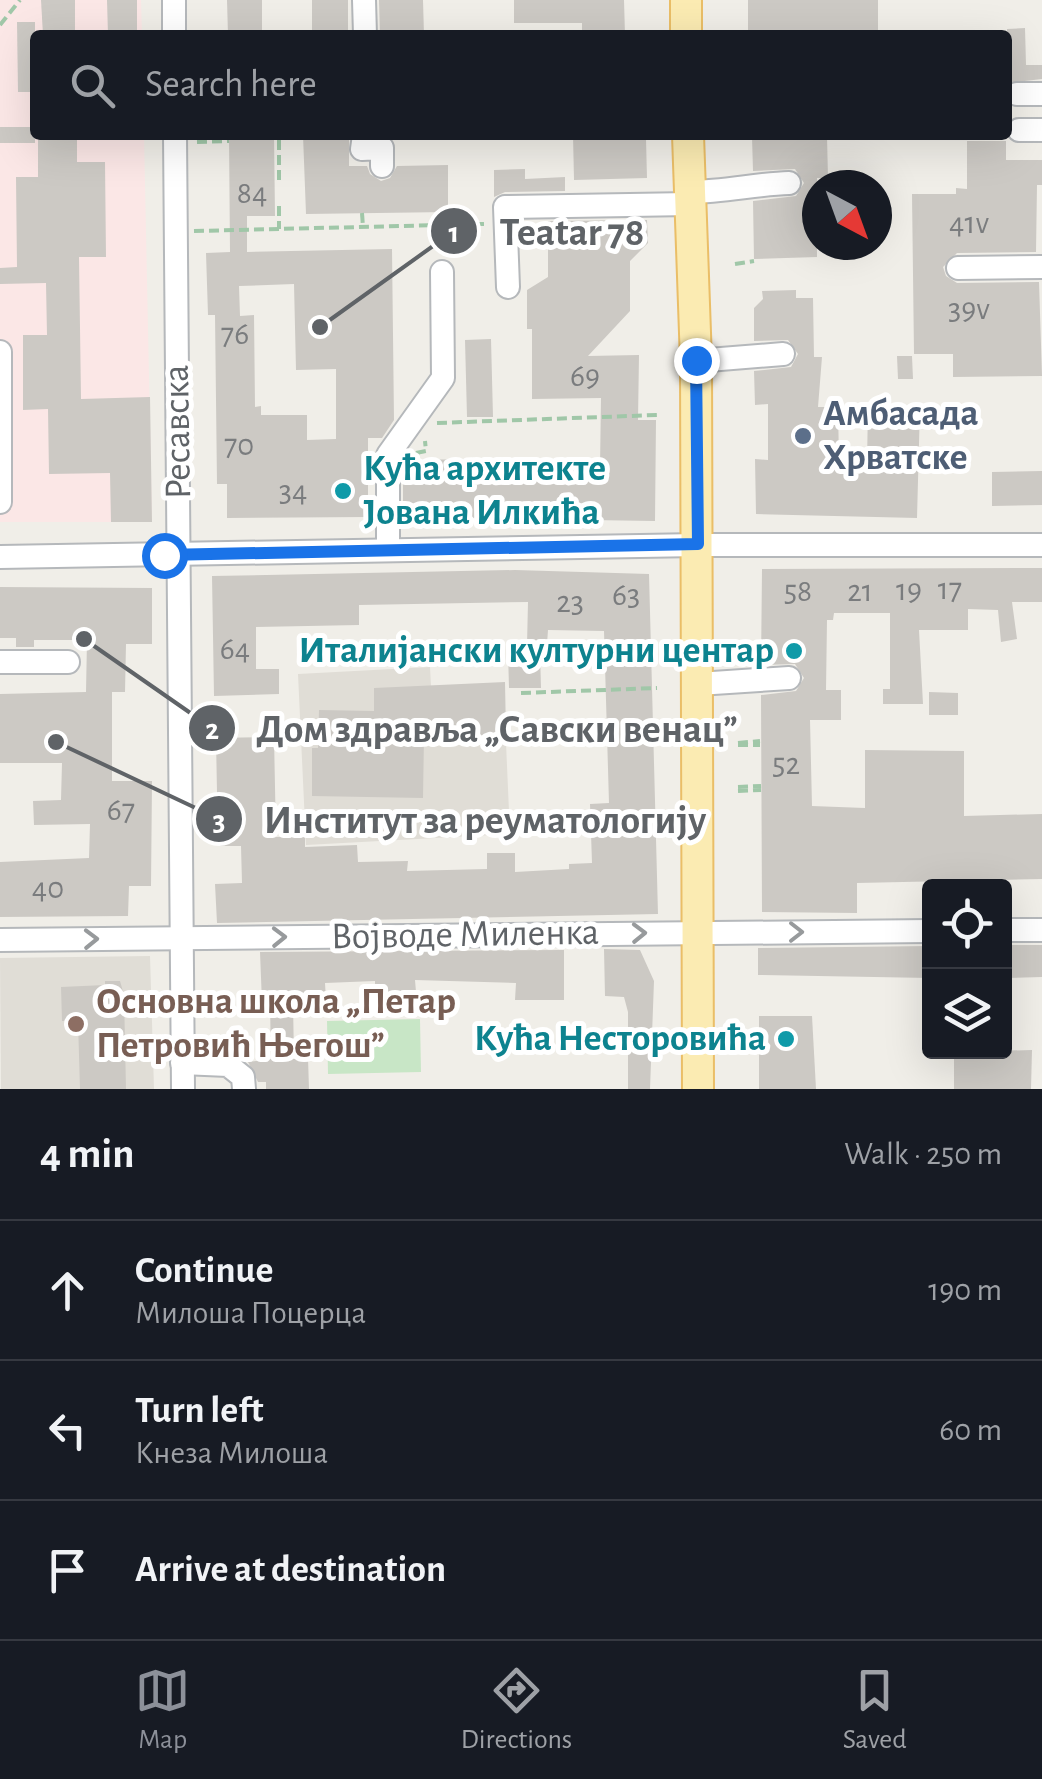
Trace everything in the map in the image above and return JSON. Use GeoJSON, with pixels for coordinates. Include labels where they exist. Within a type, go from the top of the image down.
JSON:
{"type":"FeatureCollection","features":[{"type":"Feature","properties":{"kind":"main road"},"geometry":{"type":"LineString","coordinates":[[686,0],[686,30]]}},
{"type":"Feature","properties":{"kind":"main road"},"geometry":{"type":"LineString","coordinates":[[688,140],[698,544],[698,1089]]}},
{"type":"Feature","properties":{"kind":"street"},"geometry":{"type":"LineString","coordinates":[[174,0],[174,30]]}},
{"type":"Feature","properties":{"kind":"street"},"geometry":{"type":"LineString","coordinates":[[364,0],[365,30]]}},
{"type":"Feature","properties":{"kind":"street"},"geometry":{"type":"LineString","coordinates":[[1017,94],[1042,94]]}},
{"type":"Feature","properties":{"kind":"street","name":"Ресавска"},"geometry":{"type":"LineString","coordinates":[[182,1089],[176,231],[186,140]]}},
{"type":"Feature","properties":{"kind":"street"},"geometry":{"type":"LineString","coordinates":[[363,140],[362,149],[382,148],[382,166]]}},
{"type":"Feature","properties":{"kind":"street"},"geometry":{"type":"LineString","coordinates":[[508,287],[505,206],[690,198],[743,191],[753,195],[789,188]]}},
{"type":"Feature","properties":{"kind":"street"},"geometry":{"type":"LineString","coordinates":[[958,268],[1042,267]]}},
{"type":"Feature","properties":{"kind":"street"},"geometry":{"type":"LineString","coordinates":[[388,548],[388,454],[443,378],[442,272]]}},
{"type":"Feature","properties":{"kind":"street"},"geometry":{"type":"LineString","coordinates":[[0,352],[0,502]]}},
{"type":"Feature","properties":{"kind":"street"},"geometry":{"type":"LineString","coordinates":[[696,360],[783,354]]}},
{"type":"Feature","properties":{"kind":"street"},"geometry":{"type":"LineString","coordinates":[[0,556],[388,548],[646,549],[698,544],[1042,546]]}},
{"type":"Feature","properties":{"kind":"street"},"geometry":{"type":"LineString","coordinates":[[0,662],[68,662]]}},
{"type":"Feature","properties":{"kind":"street"},"geometry":{"type":"LineString","coordinates":[[698,687],[789,682]]}},
{"type":"Feature","properties":{"kind":"street"},"geometry":{"type":"LineString","coordinates":[[1012,930],[1042,930]]}},
{"type":"Feature","properties":{"kind":"street","name":"Војводе Миленка"},"geometry":{"type":"LineString","coordinates":[[0,940],[922,931]]}},
{"type":"Feature","properties":{"kind":"street"},"geometry":{"type":"LineString","coordinates":[[182,1063],[228,1065],[242,1077],[244,1089]]}},
{"type":"Feature","properties":{"kind":"path"},"geometry":{"type":"LineString","coordinates":[[0,25],[20,0]]}},
{"type":"Feature","properties":{"kind":"path"},"geometry":{"type":"LineString","coordinates":[[215,140],[229,141]]}},
{"type":"Feature","properties":{"kind":"path"},"geometry":{"type":"LineString","coordinates":[[277,140],[279,180]]}},
{"type":"Feature","properties":{"kind":"path"},"geometry":{"type":"LineString","coordinates":[[279,206],[280,229]]}},
{"type":"Feature","properties":{"kind":"path"},"geometry":{"type":"LineString","coordinates":[[362,213],[363,227]]}},
{"type":"Feature","properties":{"kind":"path"},"geometry":{"type":"LineString","coordinates":[[176,231],[504,224]]}},
{"type":"Feature","properties":{"kind":"path"},"geometry":{"type":"LineString","coordinates":[[735,264],[754,261]]}},
{"type":"Feature","properties":{"kind":"path"},"geometry":{"type":"LineString","coordinates":[[425,423],[657,414]]}},
{"type":"Feature","properties":{"kind":"path"},"geometry":{"type":"LineString","coordinates":[[410,454],[426,451],[425,437]]}},
{"type":"Feature","properties":{"kind":"path"},"geometry":{"type":"LineString","coordinates":[[521,693],[657,688]]}},
{"type":"Feature","properties":{"kind":"path"},"geometry":{"type":"LineString","coordinates":[[738,744],[760,743]]}},
{"type":"Feature","properties":{"kind":"path"},"geometry":{"type":"LineString","coordinates":[[738,789],[761,788]]}},
{"type":"Feature","properties":{"kind":"shaded area"},"geometry":{"type":"Polygon","coordinates":[[[0,0],[141,0],[142,30],[30,30],[30,140],[144,140],[152,522],[0,522],[0,0]]]}},
{"type":"Feature","properties":{"kind":"shaded area"},"geometry":{"type":"Polygon","coordinates":[[[430,667],[434,746],[506,743],[510,834],[306,845],[298,674],[430,667]]]}},
{"type":"Feature","properties":{"kind":"shaded area","name":"Основна школа „Петар Петровић Његош”"},"geometry":{"type":"Polygon","coordinates":[[[150,956],[154,1089],[1,1089],[0,958],[150,956]]]}},
{"type":"Feature","properties":{"kind":"green space"},"geometry":{"type":"Polygon","coordinates":[[[420,1019],[421,1072],[328,1074],[327,1021],[420,1019]]]}},
{"type":"Feature","properties":{"kind":"building"},"geometry":{"type":"Polygon","coordinates":[[[41,0],[75,0],[75,30],[43,30],[41,0]]]}},
{"type":"Feature","properties":{"kind":"building"},"geometry":{"type":"Polygon","coordinates":[[[107,0],[137,0],[137,30],[108,30],[107,0]]]}},
{"type":"Feature","properties":{"kind":"building"},"geometry":{"type":"Polygon","coordinates":[[[227,0],[262,0],[262,30],[228,30],[227,0]]]}},
{"type":"Feature","properties":{"kind":"building"},"geometry":{"type":"Polygon","coordinates":[[[312,0],[348,0],[348,30],[312,30],[312,0]]]}},
{"type":"Feature","properties":{"kind":"building"},"geometry":{"type":"Polygon","coordinates":[[[379,0],[423,0],[424,30],[380,30],[379,0]]]}},
{"type":"Feature","properties":{"kind":"building"},"geometry":{"type":"Polygon","coordinates":[[[514,0],[624,0],[625,30],[582,30],[582,23],[514,23],[514,0]]]}},
{"type":"Feature","properties":{"kind":"building"},"geometry":{"type":"Polygon","coordinates":[[[748,0],[878,0],[878,30],[748,30],[748,0]]]}},
{"type":"Feature","properties":{"kind":"building"},"geometry":{"type":"Polygon","coordinates":[[[17,22],[35,22],[35,30],[30,30],[30,92],[18,92],[17,22]]]}},
{"type":"Feature","properties":{"kind":"building"},"geometry":{"type":"Polygon","coordinates":[[[1025,28],[1026,65],[1042,65],[1042,79],[1012,82],[1012,30],[1007,29],[1025,28]]]}},
{"type":"Feature","properties":{"kind":"building"},"geometry":{"type":"Polygon","coordinates":[[[0,127],[30,127],[30,140],[35,140],[35,143],[0,143],[0,127]]]}},
{"type":"Feature","properties":{"kind":"building"},"geometry":{"type":"Polygon","coordinates":[[[38,140],[77,140],[77,162],[105,162],[106,257],[79,257],[81,399],[150,397],[152,522],[111,522],[110,473],[49,474],[48,409],[23,410],[23,335],[47,335],[46,283],[0,284],[0,268],[17,267],[16,177],[38,177],[38,140]]]}},
{"type":"Feature","properties":{"kind":"building"},"geometry":{"type":"Polygon","coordinates":[[[229,140],[274,140],[275,216],[247,216],[247,252],[392,249],[394,420],[382,438],[368,438],[368,517],[227,518],[227,484],[217,484],[215,315],[208,315],[206,253],[230,252],[229,140]],[[294,284],[239,286],[240,316],[254,315],[255,407],[261,406],[261,415],[307,415],[307,440],[336,439],[336,369],[296,370],[294,284]]]}},
{"type":"Feature","properties":{"kind":"building"},"geometry":{"type":"Polygon","coordinates":[[[303,140],[349,140],[349,166],[367,166],[370,174],[381,181],[390,178],[397,166],[448,165],[448,212],[306,214],[303,140]]]}},
{"type":"Feature","properties":{"kind":"building"},"geometry":{"type":"Polygon","coordinates":[[[573,140],[646,140],[647,178],[574,180],[573,140]]]}},
{"type":"Feature","properties":{"kind":"building"},"geometry":{"type":"Polygon","coordinates":[[[752,140],[827,140],[828,170],[802,170],[802,180],[795,169],[753,171],[752,140]]]}},
{"type":"Feature","properties":{"kind":"building"},"geometry":{"type":"Polygon","coordinates":[[[967,141],[1006,141],[1006,160],[1042,160],[1042,185],[1037,185],[1036,252],[957,253],[943,267],[946,276],[957,283],[1039,282],[1042,376],[953,377],[953,354],[914,354],[912,194],[956,194],[956,188],[967,189],[967,141]]]}},
{"type":"Feature","properties":{"kind":"building"},"geometry":{"type":"Polygon","coordinates":[[[525,169],[525,179],[565,177],[565,191],[505,192],[494,197],[494,170],[525,169]]]}},
{"type":"Feature","properties":{"kind":"building"},"geometry":{"type":"Polygon","coordinates":[[[802,186],[802,257],[754,259],[753,201],[796,196],[802,186]]]}},
{"type":"Feature","properties":{"kind":"building"},"geometry":{"type":"Polygon","coordinates":[[[647,220],[648,243],[630,261],[630,311],[588,356],[639,355],[638,420],[656,420],[655,521],[403,517],[403,460],[483,459],[483,467],[600,467],[601,398],[532,399],[532,329],[527,329],[527,290],[548,277],[548,221],[647,220]]]}},
{"type":"Feature","properties":{"kind":"building"},"geometry":{"type":"Polygon","coordinates":[[[796,290],[796,298],[813,298],[814,357],[822,357],[818,407],[838,407],[839,462],[867,462],[868,407],[920,407],[917,518],[756,514],[755,459],[768,460],[768,404],[755,405],[754,371],[791,367],[798,354],[788,340],[754,341],[754,308],[763,299],[762,291],[796,290]]]}},
{"type":"Feature","properties":{"kind":"building"},"geometry":{"type":"Polygon","coordinates":[[[491,339],[493,417],[467,417],[465,340],[491,339]]]}},
{"type":"Feature","properties":{"kind":"building"},"geometry":{"type":"Polygon","coordinates":[[[897,356],[912,356],[913,379],[898,379],[897,356]]]}},
{"type":"Feature","properties":{"kind":"building"},"geometry":{"type":"Polygon","coordinates":[[[1042,471],[1042,505],[992,506],[992,472],[1042,471]]]}},
{"type":"Feature","properties":{"kind":"building"},"geometry":{"type":"Polygon","coordinates":[[[1042,568],[1042,602],[1012,602],[1017,639],[1001,642],[998,610],[968,609],[968,630],[919,630],[923,704],[883,704],[883,689],[890,689],[890,613],[834,613],[833,620],[827,620],[826,690],[841,690],[841,720],[810,720],[812,806],[865,808],[865,750],[964,751],[964,816],[1042,814],[1042,879],[857,883],[857,913],[762,912],[761,695],[796,691],[804,678],[795,664],[761,665],[762,569],[1042,568]]]}},
{"type":"Feature","properties":{"kind":"building"},"geometry":{"type":"Polygon","coordinates":[[[515,570],[649,574],[658,914],[217,923],[215,884],[242,883],[241,846],[218,846],[216,738],[274,737],[276,837],[305,836],[305,847],[357,845],[358,862],[408,861],[407,871],[487,869],[487,853],[515,853],[515,872],[569,869],[569,864],[592,863],[590,804],[609,803],[604,631],[548,630],[547,644],[527,645],[528,602],[359,605],[359,625],[256,627],[256,669],[279,669],[279,694],[214,696],[212,576],[515,570]]]}},
{"type":"Feature","properties":{"kind":"building"},"geometry":{"type":"Polygon","coordinates":[[[0,587],[152,588],[152,644],[126,644],[125,692],[112,692],[112,781],[152,781],[151,886],[129,886],[128,916],[0,917],[0,862],[89,858],[90,824],[34,825],[33,801],[61,800],[62,763],[0,763],[0,694],[86,692],[87,640],[34,640],[34,647],[16,647],[16,638],[0,638],[0,587]]]}},
{"type":"Feature","properties":{"kind":"building"},"geometry":{"type":"Polygon","coordinates":[[[508,652],[540,652],[541,688],[509,688],[508,652]]]}},
{"type":"Feature","properties":{"kind":"building"},"geometry":{"type":"Polygon","coordinates":[[[505,682],[506,735],[424,736],[423,798],[312,796],[312,748],[318,748],[319,710],[374,711],[374,688],[505,682]]]}},
{"type":"Feature","properties":{"kind":"building"},"geometry":{"type":"Polygon","coordinates":[[[929,692],[958,693],[958,715],[929,715],[929,692]]]}},
{"type":"Feature","properties":{"kind":"building"},"geometry":{"type":"Polygon","coordinates":[[[1012,945],[1042,945],[1042,977],[1012,978],[1012,945]]]}},
{"type":"Feature","properties":{"kind":"building"},"geometry":{"type":"Polygon","coordinates":[[[922,946],[922,978],[758,975],[758,948],[922,946]]]}},
{"type":"Feature","properties":{"kind":"building"},"geometry":{"type":"Polygon","coordinates":[[[604,949],[640,950],[654,981],[650,1089],[628,1089],[628,1012],[624,997],[605,996],[604,949]]]}},
{"type":"Feature","properties":{"kind":"building"},"geometry":{"type":"Polygon","coordinates":[[[564,950],[564,1000],[515,1000],[516,983],[415,980],[416,992],[375,994],[375,981],[325,983],[326,1000],[293,1002],[294,1059],[308,1058],[309,1089],[266,1089],[266,1082],[258,1082],[248,1062],[271,1059],[270,1003],[262,1003],[260,952],[564,950]]]}},
{"type":"Feature","properties":{"kind":"building"},"geometry":{"type":"Polygon","coordinates":[[[105,981],[120,981],[124,995],[126,1089],[80,1089],[78,1021],[62,1021],[61,987],[105,985],[105,981]]]}},
{"type":"Feature","properties":{"kind":"building"},"geometry":{"type":"Polygon","coordinates":[[[759,1016],[812,1016],[816,1089],[759,1089],[759,1016]]]}},
{"type":"Feature","properties":{"kind":"building"},"geometry":{"type":"Polygon","coordinates":[[[1032,1050],[1031,1089],[954,1089],[954,1059],[1012,1059],[1012,1051],[1032,1050]]]}},
{"type":"Feature","properties":{"kind":"place","name":"Teatar 78"},"geometry":{"type":"Point","coordinates":[320,327]}},
{"type":"Feature","properties":{"kind":"place","name":"Амбасада Хрватске"},"geometry":{"type":"Point","coordinates":[803,436]}},
{"type":"Feature","properties":{"kind":"place","name":"Кућа архитекте Јована Илкића"},"geometry":{"type":"Point","coordinates":[343,491]}},
{"type":"Feature","properties":{"kind":"place","name":"Дом здравља „Савски венац”"},"geometry":{"type":"Point","coordinates":[84,639]}},
{"type":"Feature","properties":{"kind":"place","name":"Италијански културни центар"},"geometry":{"type":"Point","coordinates":[794,651]}},
{"type":"Feature","properties":{"kind":"place","name":"Институт за реуматологију"},"geometry":{"type":"Point","coordinates":[56,742]}},
{"type":"Feature","properties":{"kind":"place","name":"Основна школа „Петар Петровић Његош”"},"geometry":{"type":"Point","coordinates":[76,1024]}},
{"type":"Feature","properties":{"kind":"place","name":"Кућа Несторовића"},"geometry":{"type":"Point","coordinates":[786,1039]}},
{"type":"Feature","properties":{"kind":"route"},"geometry":{"type":"LineString","coordinates":[[164,555],[388,548],[646,549],[698,544],[696,360]]}}]}
